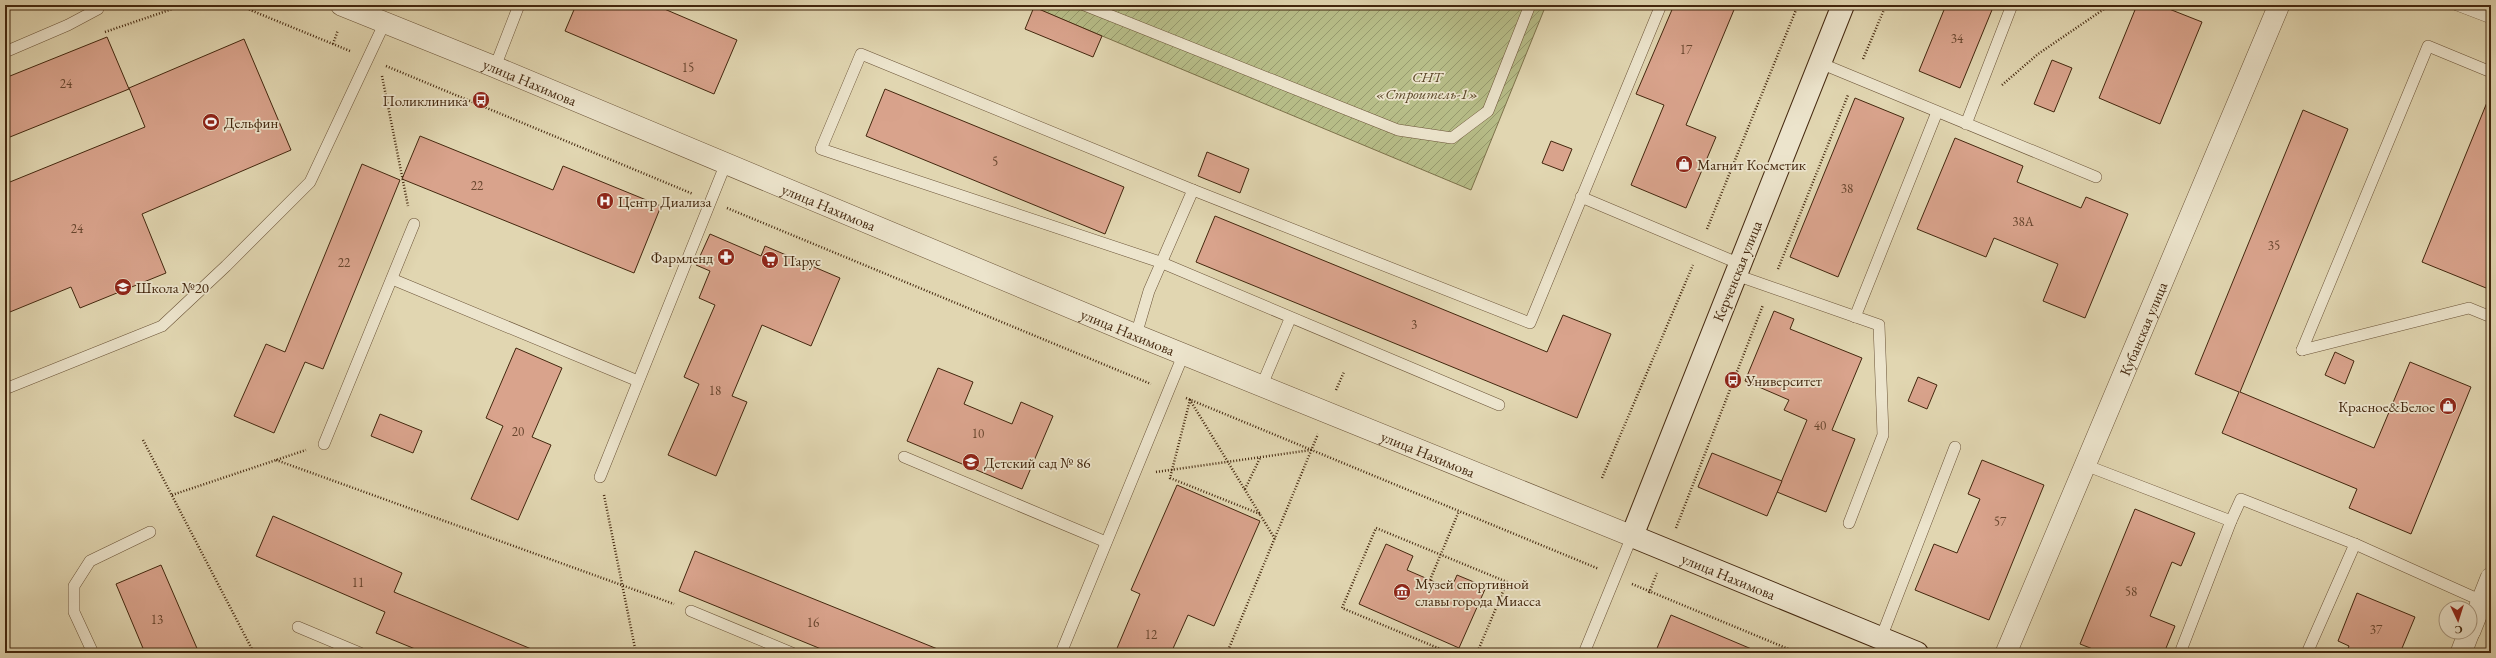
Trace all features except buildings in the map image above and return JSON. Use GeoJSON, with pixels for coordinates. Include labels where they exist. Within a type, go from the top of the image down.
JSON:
{"type":"FeatureCollection","features":[{"type":"Feature","properties":{"kind":"street","name":"улица Нахимова"},"geometry":{"type":"LineString","coordinates":[[341,5],[495,67],[1136,335],[1184,353],[1917,653]]}},
{"type":"Feature","properties":{"kind":"street","name":"Керченская улица"},"geometry":{"type":"LineString","coordinates":[[1632,536],[1843,5]]}},
{"type":"Feature","properties":{"kind":"street","name":"Кубанская улица"},"geometry":{"type":"LineString","coordinates":[[2006,653],[2279,5]]}},
{"type":"Feature","properties":{"kind":"street"},"geometry":{"type":"LineString","coordinates":[[2478,611],[2491,578]]}},
{"type":"Feature","properties":{"kind":"street"},"geometry":{"type":"LineString","coordinates":[[2461,653],[2466,640]]}},
{"type":"Feature","properties":{"kind":"lane"},"geometry":{"type":"LineString","coordinates":[[5,52],[68,26],[98,9],[96,5]]}},
{"type":"Feature","properties":{"kind":"lane"},"geometry":{"type":"LineString","coordinates":[[495,67],[519,5]]}},
{"type":"Feature","properties":{"kind":"lane"},"geometry":{"type":"LineString","coordinates":[[1084,5],[1398,130],[1452,138],[1488,111],[1530,5]]}},
{"type":"Feature","properties":{"kind":"lane"},"geometry":{"type":"LineString","coordinates":[[1499,405],[1290,319],[1160,262],[821,149],[861,54],[1193,190],[1530,323],[1661,5]]}},
{"type":"Feature","properties":{"kind":"lane"},"geometry":{"type":"LineString","coordinates":[[1966,124],[1972,112],[2012,5]]}},
{"type":"Feature","properties":{"kind":"lane"},"geometry":{"type":"LineString","coordinates":[[2457,5],[2491,18]]}},
{"type":"Feature","properties":{"kind":"lane"},"geometry":{"type":"LineString","coordinates":[[5,389],[162,326],[226,266],[310,182],[385,22]]}},
{"type":"Feature","properties":{"kind":"lane"},"geometry":{"type":"LineString","coordinates":[[2491,72],[2428,46],[2302,350],[2469,308],[2491,317]]}},
{"type":"Feature","properties":{"kind":"lane"},"geometry":{"type":"LineString","coordinates":[[1820,63],[2096,177]]}},
{"type":"Feature","properties":{"kind":"lane"},"geometry":{"type":"LineString","coordinates":[[1855,317],[1937,112]]}},
{"type":"Feature","properties":{"kind":"lane"},"geometry":{"type":"LineString","coordinates":[[600,477],[638,381],[713,202],[726,163]]}},
{"type":"Feature","properties":{"kind":"lane"},"geometry":{"type":"LineString","coordinates":[[1136,335],[1149,291],[1160,262],[1193,190]]}},
{"type":"Feature","properties":{"kind":"lane"},"geometry":{"type":"LineString","coordinates":[[1581,197],[1700,248],[1738,269],[1855,317],[1879,325],[1883,435],[1849,523]]}},
{"type":"Feature","properties":{"kind":"lane"},"geometry":{"type":"LineString","coordinates":[[324,444],[413,226]]}},
{"type":"Feature","properties":{"kind":"lane"},"geometry":{"type":"LineString","coordinates":[[392,279],[638,381]]}},
{"type":"Feature","properties":{"kind":"lane"},"geometry":{"type":"LineString","coordinates":[[1262,385],[1290,319]]}},
{"type":"Feature","properties":{"kind":"lane"},"geometry":{"type":"LineString","coordinates":[[1061,653],[1184,353]]}},
{"type":"Feature","properties":{"kind":"lane"},"geometry":{"type":"LineString","coordinates":[[1881,638],[1955,447]]}},
{"type":"Feature","properties":{"kind":"lane"},"geometry":{"type":"LineString","coordinates":[[904,457],[1106,542]]}},
{"type":"Feature","properties":{"kind":"lane"},"geometry":{"type":"LineString","coordinates":[[2085,465],[2231,521]]}},
{"type":"Feature","properties":{"kind":"lane"},"geometry":{"type":"LineString","coordinates":[[2180,653],[2240,499],[2354,544],[2482,601]]}},
{"type":"Feature","properties":{"kind":"lane"},"geometry":{"type":"LineString","coordinates":[[93,653],[74,612],[74,586],[90,561],[150,532]]}},
{"type":"Feature","properties":{"kind":"lane"},"geometry":{"type":"LineString","coordinates":[[1584,653],[1632,536]]}},
{"type":"Feature","properties":{"kind":"lane"},"geometry":{"type":"LineString","coordinates":[[2307,653],[2354,544]]}},
{"type":"Feature","properties":{"kind":"lane"},"geometry":{"type":"LineString","coordinates":[[691,611],[792,653]]}},
{"type":"Feature","properties":{"kind":"lane"},"geometry":{"type":"LineString","coordinates":[[298,627],[360,653]]}},
{"type":"Feature","properties":{"kind":"path"},"geometry":{"type":"LineString","coordinates":[[5,9],[15,5]]}},
{"type":"Feature","properties":{"kind":"path"},"geometry":{"type":"LineString","coordinates":[[105,32],[184,5]]}},
{"type":"Feature","properties":{"kind":"path"},"geometry":{"type":"LineString","coordinates":[[1602,478],[1700,248],[1798,5]]}},
{"type":"Feature","properties":{"kind":"path"},"geometry":{"type":"LineString","coordinates":[[1972,112],[2038,54],[2110,5]]}},
{"type":"Feature","properties":{"kind":"path"},"geometry":{"type":"LineString","coordinates":[[381,72],[413,226]]}},
{"type":"Feature","properties":{"kind":"path"},"geometry":{"type":"LineString","coordinates":[[1168,391],[1616,576],[1649,592],[1798,653]]}},
{"type":"Feature","properties":{"kind":"path"},"geometry":{"type":"LineString","coordinates":[[1190,400],[1275,539]]}},
{"type":"Feature","properties":{"kind":"path"},"geometry":{"type":"LineString","coordinates":[[1190,400],[1170,478],[1260,514]]}},
{"type":"Feature","properties":{"kind":"path"},"geometry":{"type":"LineString","coordinates":[[1227,653],[1328,412]]}},
{"type":"Feature","properties":{"kind":"path"},"geometry":{"type":"LineString","coordinates":[[143,440],[254,653]]}},
{"type":"Feature","properties":{"kind":"path"},"geometry":{"type":"LineString","coordinates":[[172,494],[324,444]]}},
{"type":"Feature","properties":{"kind":"path"},"geometry":{"type":"LineString","coordinates":[[1133,476],[1312,450]]}},
{"type":"Feature","properties":{"kind":"path"},"geometry":{"type":"LineString","coordinates":[[1245,490],[1260,458]]}},
{"type":"Feature","properties":{"kind":"path"},"geometry":{"type":"LineString","coordinates":[[276,460],[624,585],[691,611]]}},
{"type":"Feature","properties":{"kind":"path"},"geometry":{"type":"LineString","coordinates":[[600,477],[624,585],[636,653]]}},
{"type":"Feature","properties":{"kind":"path"},"geometry":{"type":"LineString","coordinates":[[1430,580],[1458,511]]}},
{"type":"Feature","properties":{"kind":"path"},"geometry":{"type":"LineString","coordinates":[[1450,653],[1342,608],[1376,528],[1507,582],[1477,653]]}},
{"type":"Feature","properties":{"kind":"green space","name":"СНТ «Строитель-1»"},"geometry":{"type":"Polygon","coordinates":[[[1028,5],[1546,5],[1471,190],[1028,5]]]}},
{"type":"Feature","properties":{"kind":"place","name":"Поликлиника"},"geometry":{"type":"Point","coordinates":[481,100]}},
{"type":"Feature","properties":{"kind":"place","name":"Дельфин"},"geometry":{"type":"Point","coordinates":[211,122]}},
{"type":"Feature","properties":{"kind":"place","name":"Магнит Косметик"},"geometry":{"type":"Point","coordinates":[1684,164]}},
{"type":"Feature","properties":{"kind":"place","name":"Центр Диализа"},"geometry":{"type":"Point","coordinates":[605,201]}},
{"type":"Feature","properties":{"kind":"place","name":"Фармленд"},"geometry":{"type":"Point","coordinates":[726,257]}},
{"type":"Feature","properties":{"kind":"place","name":"Парус"},"geometry":{"type":"Point","coordinates":[770,260]}},
{"type":"Feature","properties":{"kind":"place","name":"Школа №20"},"geometry":{"type":"Point","coordinates":[123,287]}},
{"type":"Feature","properties":{"kind":"place","name":"Университет"},"geometry":{"type":"Point","coordinates":[1733,380]}},
{"type":"Feature","properties":{"kind":"place","name":"Красное&Белое"},"geometry":{"type":"Point","coordinates":[2448,406]}},
{"type":"Feature","properties":{"kind":"place","name":"Детский сад № 86"},"geometry":{"type":"Point","coordinates":[971,462]}},
{"type":"Feature","properties":{"kind":"place","name":"Музей спортивной славы города Миасса"},"geometry":{"type":"Point","coordinates":[1402,592]}}]}
